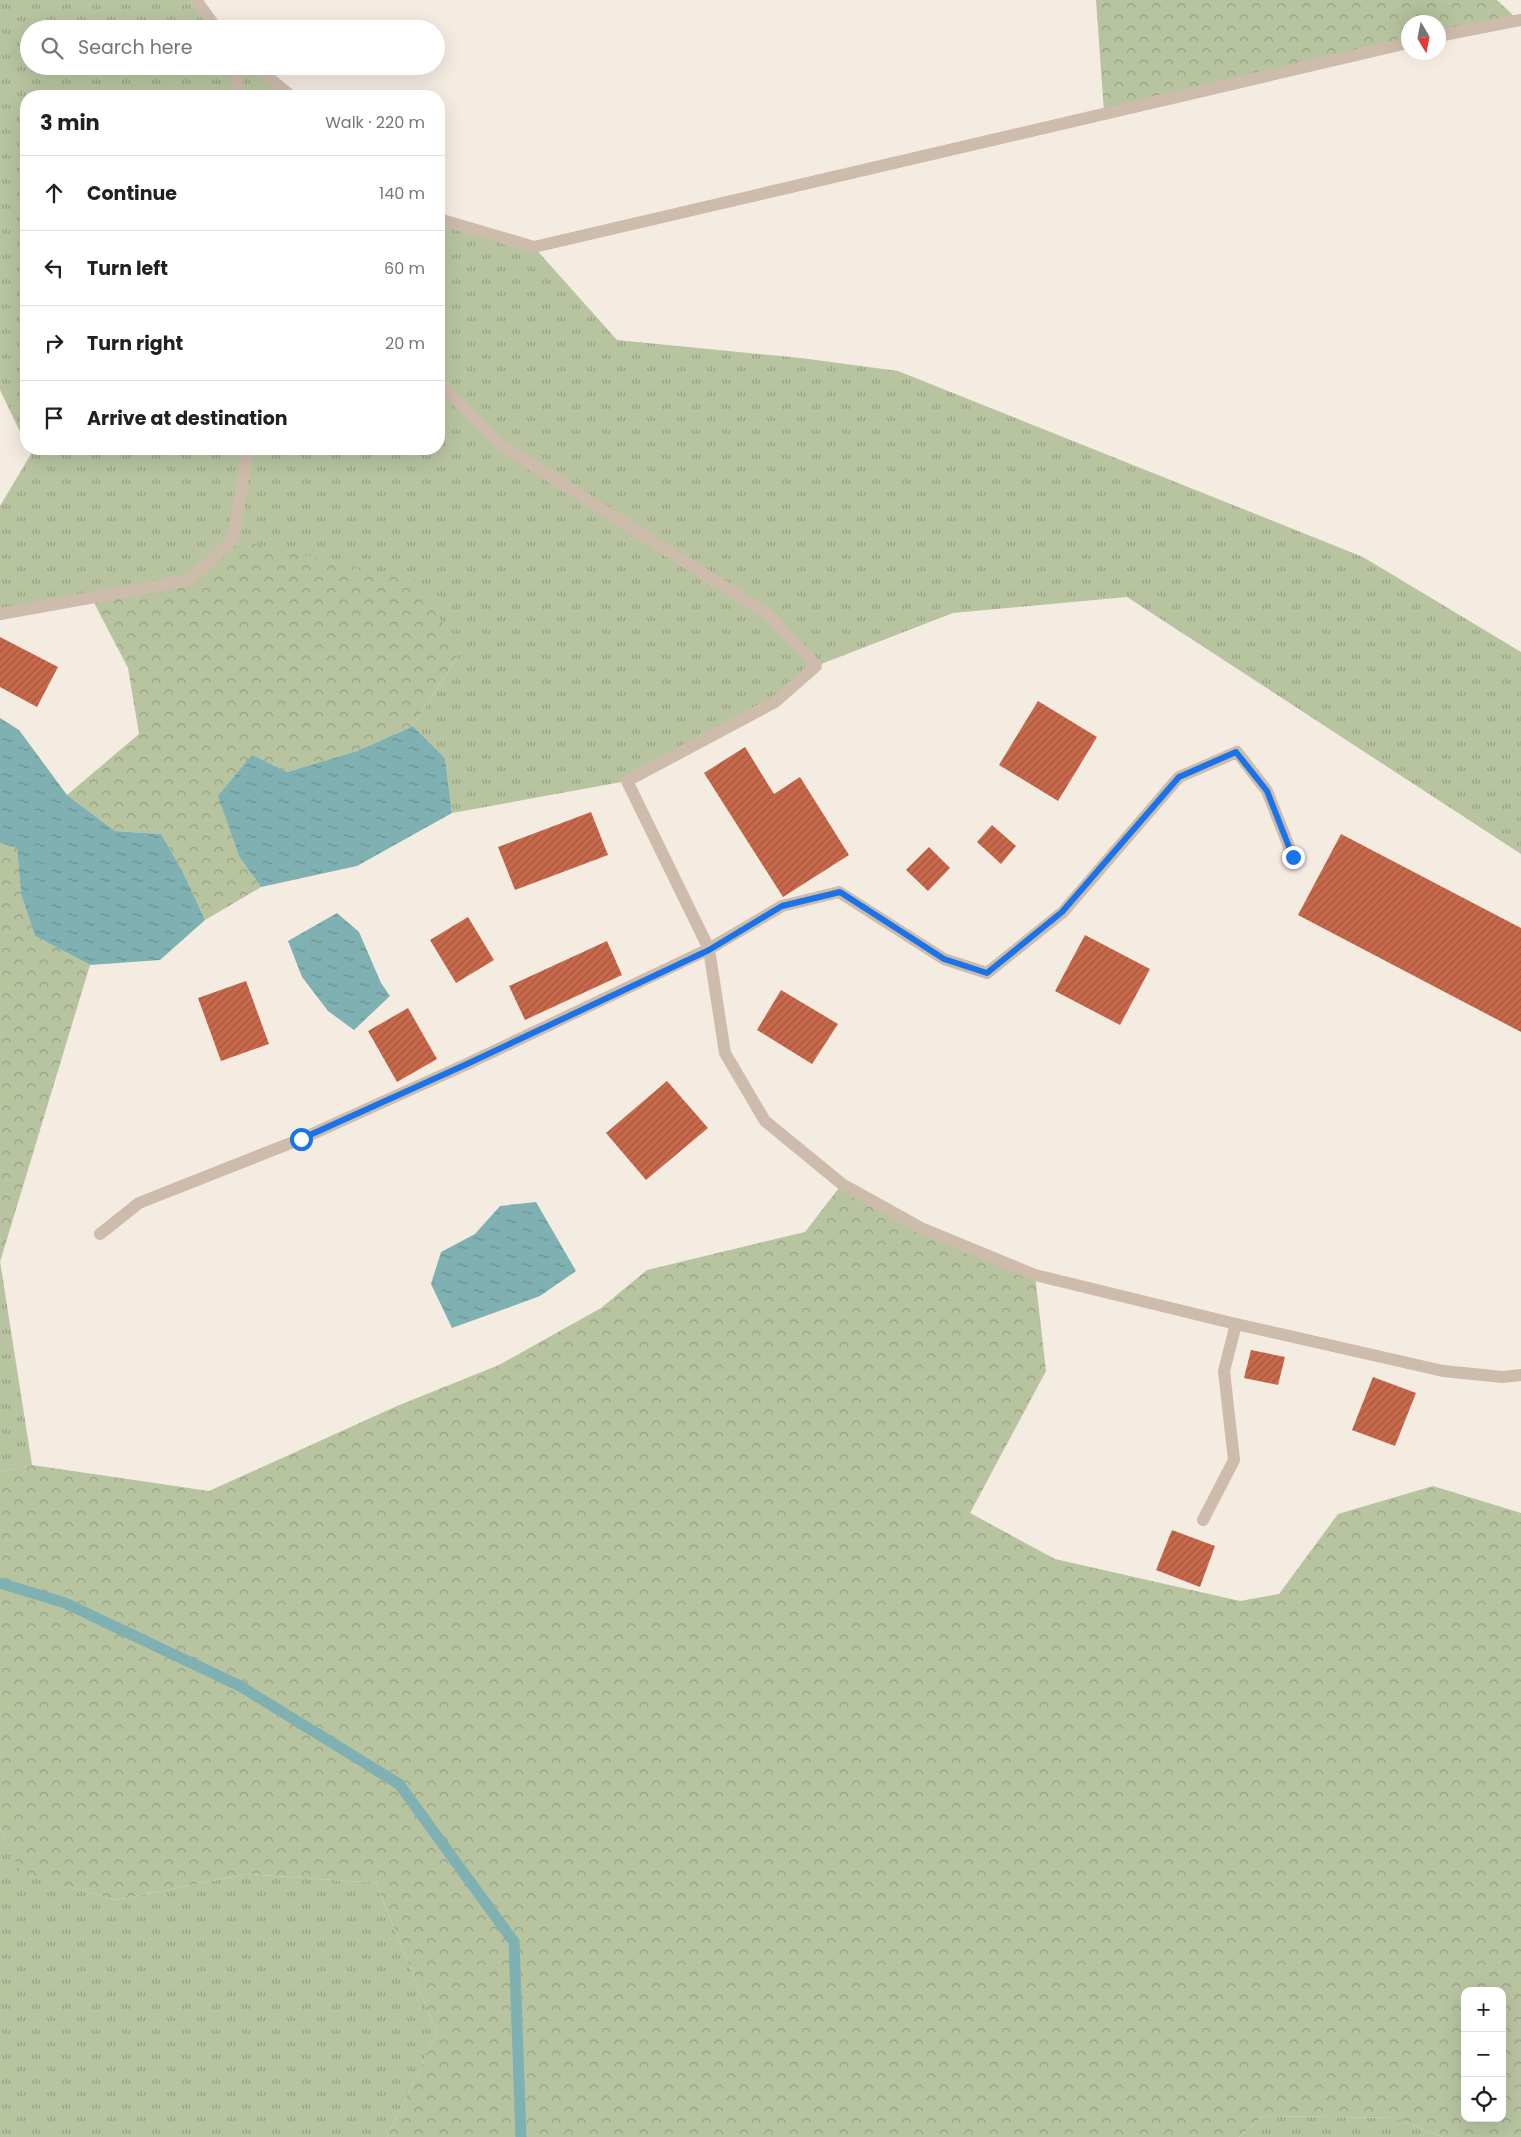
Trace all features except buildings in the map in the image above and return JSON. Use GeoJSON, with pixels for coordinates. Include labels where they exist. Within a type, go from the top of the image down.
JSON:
{"type":"FeatureCollection","features":[{"type":"Feature","properties":{"kind":"street"},"geometry":{"type":"LineString","coordinates":[[196,0],[211,20]]}},
{"type":"Feature","properties":{"kind":"street"},"geometry":{"type":"LineString","coordinates":[[1446,34],[1521,20]]}},
{"type":"Feature","properties":{"kind":"street"},"geometry":{"type":"LineString","coordinates":[[445,221],[534,247],[1401,44]]}},
{"type":"Feature","properties":{"kind":"street"},"geometry":{"type":"LineString","coordinates":[[236,75],[239,90]]}},
{"type":"Feature","properties":{"kind":"street"},"geometry":{"type":"LineString","coordinates":[[266,75],[284,90]]}},
{"type":"Feature","properties":{"kind":"street"},"geometry":{"type":"LineString","coordinates":[[445,388],[498,443],[769,616],[816,666],[775,702],[627,781],[709,950],[724,1053],[765,1121],[842,1184],[921,1228],[1035,1275],[1236,1324],[1443,1371],[1503,1377],[1521,1375]]}},
{"type":"Feature","properties":{"kind":"street"},"geometry":{"type":"LineString","coordinates":[[0,614],[190,580],[233,539],[247,455]]}},
{"type":"Feature","properties":{"kind":"street"},"geometry":{"type":"LineString","coordinates":[[100,1234],[139,1203],[301,1139],[467,1064],[709,950],[782,906],[840,892],[944,959],[987,973],[1062,912],[1179,777],[1236,752],[1267,791],[1293,857]]}},
{"type":"Feature","properties":{"kind":"street"},"geometry":{"type":"LineString","coordinates":[[1203,1520],[1234,1460],[1224,1371],[1236,1324]]}},
{"type":"Feature","properties":{"kind":"green space"},"geometry":{"type":"Polygon","coordinates":[[[0,0],[196,0],[210,20],[20,20],[20,75],[266,75],[284,90],[20,90],[20,432],[0,390],[0,0]]]}},
{"type":"Feature","properties":{"kind":"green space"},"geometry":{"type":"Polygon","coordinates":[[[1096,0],[1497,0],[1518,20],[1446,35],[1446,15],[1401,15],[1401,45],[1104,112],[1096,0]]]}},
{"type":"Feature","properties":{"kind":"green space"},"geometry":{"type":"Polygon","coordinates":[[[445,221],[534,247],[617,340],[801,358],[898,371],[1363,557],[1521,652],[1521,854],[1127,597],[953,613],[816,666],[775,702],[627,781],[452,813],[445,758],[413,726],[461,651],[190,580],[0,614],[0,506],[30,455],[445,455],[445,221]]]}},
{"type":"Feature","properties":{"kind":"green space"},"geometry":{"type":"Polygon","coordinates":[[[233,539],[415,580],[461,651],[413,726],[357,751],[287,772],[252,756],[240,858],[261,887],[205,920],[183,872],[161,834],[115,831],[67,795],[139,734],[128,668],[91,597],[190,580],[233,539]]]}},
{"type":"Feature","properties":{"kind":"green space"},"geometry":{"type":"Polygon","coordinates":[[[0,843],[17,847],[21,894],[35,936],[90,965],[0,1262],[0,843]]]}},
{"type":"Feature","properties":{"kind":"green space"},"geometry":{"type":"Polygon","coordinates":[[[842,1184],[921,1228],[1035,1275],[1046,1371],[970,1513],[1055,1559],[1240,1601],[1279,1594],[1338,1514],[1433,1486],[1521,1513],[1521,2137],[1443,2137],[1395,2118],[1262,2116],[1239,2137],[387,2137],[437,2033],[376,1883],[247,1874],[116,1900],[21,1874],[0,1828],[0,1472],[32,1465],[209,1491],[397,1406],[499,1365],[601,1308],[647,1270],[805,1232],[842,1184]]]}},
{"type":"Feature","properties":{"kind":"green space"},"geometry":{"type":"Polygon","coordinates":[[[0,1261],[32,1465],[0,1472],[0,1261]]]}},
{"type":"Feature","properties":{"kind":"green space"},"geometry":{"type":"Polygon","coordinates":[[[0,1828],[22,1874],[116,1900],[247,1874],[376,1883],[437,2033],[387,2137],[0,2137],[0,1828]]]}},
{"type":"Feature","properties":{"kind":"green space"},"geometry":{"type":"Polygon","coordinates":[[[1262,2116],[1395,2118],[1443,2137],[1239,2137],[1262,2116]]]}},
{"type":"Feature","properties":{"kind":"water"},"geometry":{"type":"Polygon","coordinates":[[[0,718],[19,730],[67,795],[115,831],[161,834],[183,872],[205,920],[160,960],[90,965],[35,936],[21,894],[17,848],[0,843],[0,718]]]}},
{"type":"Feature","properties":{"kind":"water"},"geometry":{"type":"Polygon","coordinates":[[[413,726],[445,758],[452,813],[357,866],[261,887],[240,858],[218,796],[252,755],[287,772],[357,751],[413,726]]]}},
{"type":"Feature","properties":{"kind":"water"},"geometry":{"type":"Polygon","coordinates":[[[337,913],[359,932],[381,983],[390,996],[354,1030],[328,1011],[302,977],[288,941],[337,913]]]}},
{"type":"Feature","properties":{"kind":"water"},"geometry":{"type":"Polygon","coordinates":[[[536,1202],[576,1271],[540,1296],[452,1328],[431,1284],[441,1252],[475,1234],[500,1206],[536,1202]]]}},
{"type":"Feature","properties":{"kind":"waterway"},"geometry":{"type":"LineString","coordinates":[[0,1583],[65,1603],[240,1686],[399,1784],[514,1942],[521,2137]]}},
{"type":"Feature","properties":{"kind":"route"},"geometry":{"type":"LineString","coordinates":[[301,1139],[467,1064],[709,950],[782,906],[840,892],[944,959],[987,973],[1062,912],[1179,777],[1236,752],[1267,791],[1293,857]]}}]}
